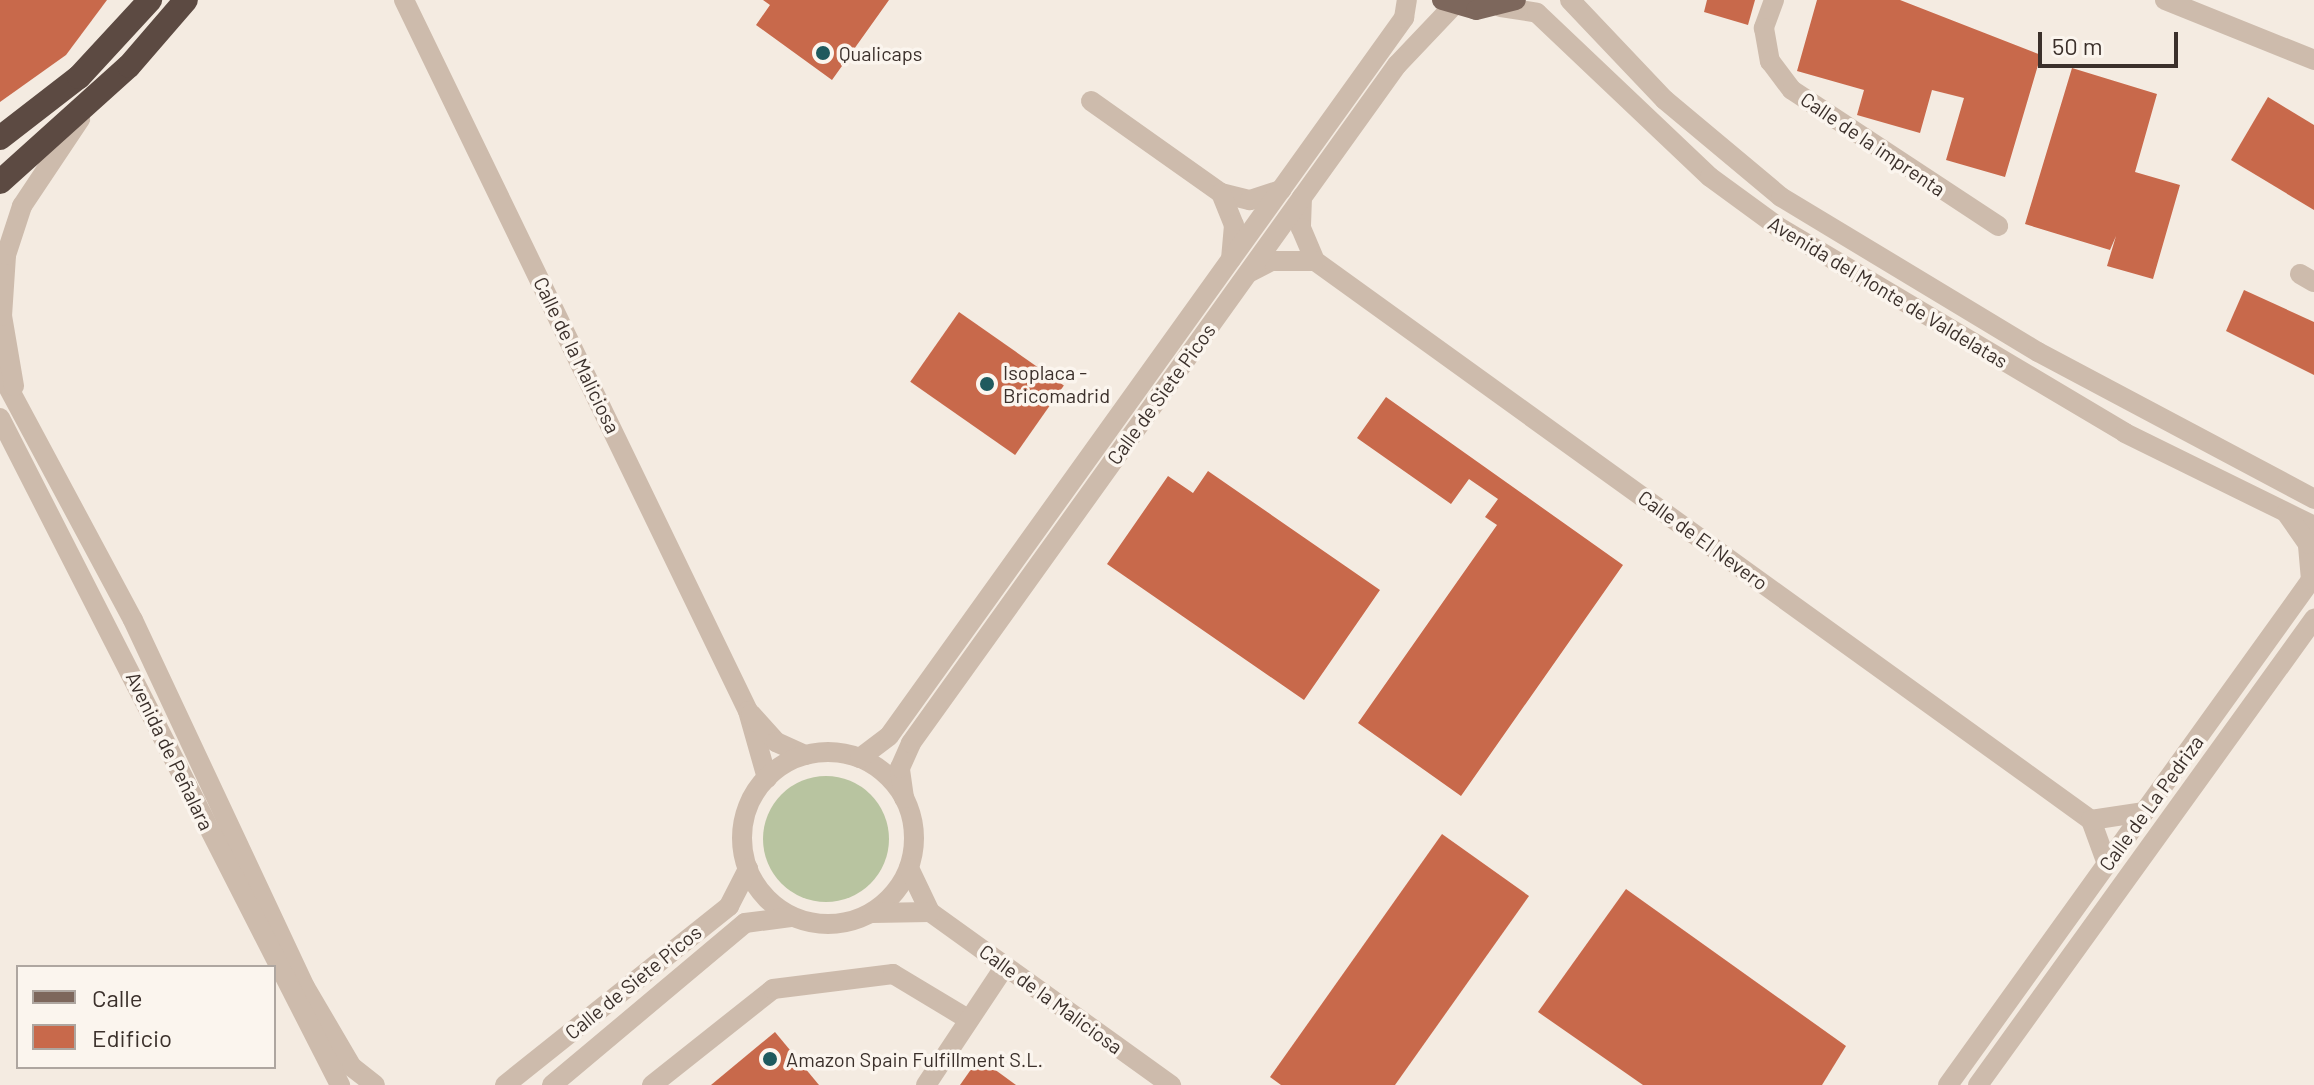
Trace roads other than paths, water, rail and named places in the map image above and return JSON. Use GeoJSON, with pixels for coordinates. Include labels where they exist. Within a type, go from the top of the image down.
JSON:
{"type":"FeatureCollection","features":[{"type":"Feature","properties":{"kind":"highway"},"geometry":{"type":"LineString","coordinates":[[0,138],[79,77],[150,0]]}},
{"type":"Feature","properties":{"kind":"highway"},"geometry":{"type":"LineString","coordinates":[[0,182],[97,95],[186,0]]}},
{"type":"Feature","properties":{"kind":"main road"},"geometry":{"type":"LineString","coordinates":[[1447,3],[1508,3]]}},
{"type":"Feature","properties":{"kind":"street","name":"Calle de la Maliciosa"},"geometry":{"type":"LineString","coordinates":[[404,0],[748,711],[767,778]]}},
{"type":"Feature","properties":{"kind":"street","name":"Calle de Siete Picos"},"geometry":{"type":"LineString","coordinates":[[860,758],[889,736],[1404,18],[1407,0]]}},
{"type":"Feature","properties":{"kind":"street","name":"Avenida del Monte de Valdelatas"},"geometry":{"type":"LineString","coordinates":[[1570,0],[1665,100],[1781,197],[2038,352],[2314,499]]}},
{"type":"Feature","properties":{"kind":"street","name":"Calle de la imprenta"},"geometry":{"type":"LineString","coordinates":[[1774,0],[1764,28],[1770,61],[1792,90],[1998,226]]}},
{"type":"Feature","properties":{"kind":"street"},"geometry":{"type":"LineString","coordinates":[[2165,0],[2221,8],[2314,60]]}},
{"type":"Feature","properties":{"kind":"street","name":"Calle de Siete Picos"},"geometry":{"type":"LineString","coordinates":[[904,798],[900,768],[911,743],[1397,65],[1447,3]]}},
{"type":"Feature","properties":{"kind":"street","name":"Avenida del Monte de Valdelatas"},"geometry":{"type":"LineString","coordinates":[[1508,3],[1537,13],[1710,177],[1777,226],[2125,433],[2314,526]]}},
{"type":"Feature","properties":{"kind":"street"},"geometry":{"type":"LineString","coordinates":[[19,406],[2,316],[6,255],[22,206],[97,95]]}},
{"type":"Feature","properties":{"kind":"street"},"geometry":{"type":"LineString","coordinates":[[1091,101],[1221,193],[1250,200],[1281,190]]}},
{"type":"Feature","properties":{"kind":"street"},"geometry":{"type":"LineString","coordinates":[[1221,193],[1234,225],[1231,260]]}},
{"type":"Feature","properties":{"kind":"street"},"geometry":{"type":"LineString","coordinates":[[1247,273],[1272,261],[1315,261],[1301,228],[1302,197]]}},
{"type":"Feature","properties":{"kind":"street","name":"Calle de El Nevero"},"geometry":{"type":"LineString","coordinates":[[1315,261],[2091,820]]}},
{"type":"Feature","properties":{"kind":"street","name":"Avenida de Peñalara"},"geometry":{"type":"LineString","coordinates":[[0,372],[76,513],[305,987],[352,1067],[375,1085]]}},
{"type":"Feature","properties":{"kind":"street","name":"Avenida de Peñalara"},"geometry":{"type":"LineString","coordinates":[[0,418],[340,1085]]}},
{"type":"Feature","properties":{"kind":"street","name":"Calle de La Pedriza"},"geometry":{"type":"LineString","coordinates":[[1948,1085],[2311,580],[2308,544],[2286,513]]}},
{"type":"Feature","properties":{"kind":"street","name":"Calle de La Pedriza"},"geometry":{"type":"LineString","coordinates":[[1978,1085],[2314,619]]}},
{"type":"Feature","properties":{"kind":"street","name":"Calle de la Maliciosa"},"geometry":{"type":"LineString","coordinates":[[748,711],[776,742],[805,755]]}},
{"type":"Feature","properties":{"kind":"street"},"geometry":{"type":"LineString","coordinates":[[872,913],[909,868],[912,820],[904,798],[860,758],[805,755],[767,778],[744,821],[748,869],[758,888],[792,917],[833,925],[872,913],[930,912]]}},
{"type":"Feature","properties":{"kind":"street"},"geometry":{"type":"LineString","coordinates":[[2107,864],[2091,820],[2144,812]]}},
{"type":"Feature","properties":{"kind":"street","name":"Calle de la Maliciosa"},"geometry":{"type":"LineString","coordinates":[[909,868],[930,912],[1171,1085]]}},
{"type":"Feature","properties":{"kind":"street","name":"Calle de Siete Picos"},"geometry":{"type":"LineString","coordinates":[[505,1085],[729,906],[748,869]]}},
{"type":"Feature","properties":{"kind":"street","name":"Calle de Siete Picos"},"geometry":{"type":"LineString","coordinates":[[552,1085],[745,923],[792,917]]}},
{"type":"Feature","properties":{"kind":"street"},"geometry":{"type":"LineString","coordinates":[[926,1085],[1005,966]]}},
{"type":"Feature","properties":{"kind":"street"},"geometry":{"type":"LineString","coordinates":[[652,1085],[773,989],[893,974],[968,1019]]}},
{"type":"Feature","properties":{"kind":"place","name":"Qualicaps"},"geometry":{"type":"Point","coordinates":[823,53]}},
{"type":"Feature","properties":{"kind":"place","name":"Isoplaca - Bricomadrid"},"geometry":{"type":"Point","coordinates":[987,384]}},
{"type":"Feature","properties":{"kind":"place","name":"Amazon Spain Fulfillment S.L."},"geometry":{"type":"Point","coordinates":[770,1059]}}]}
